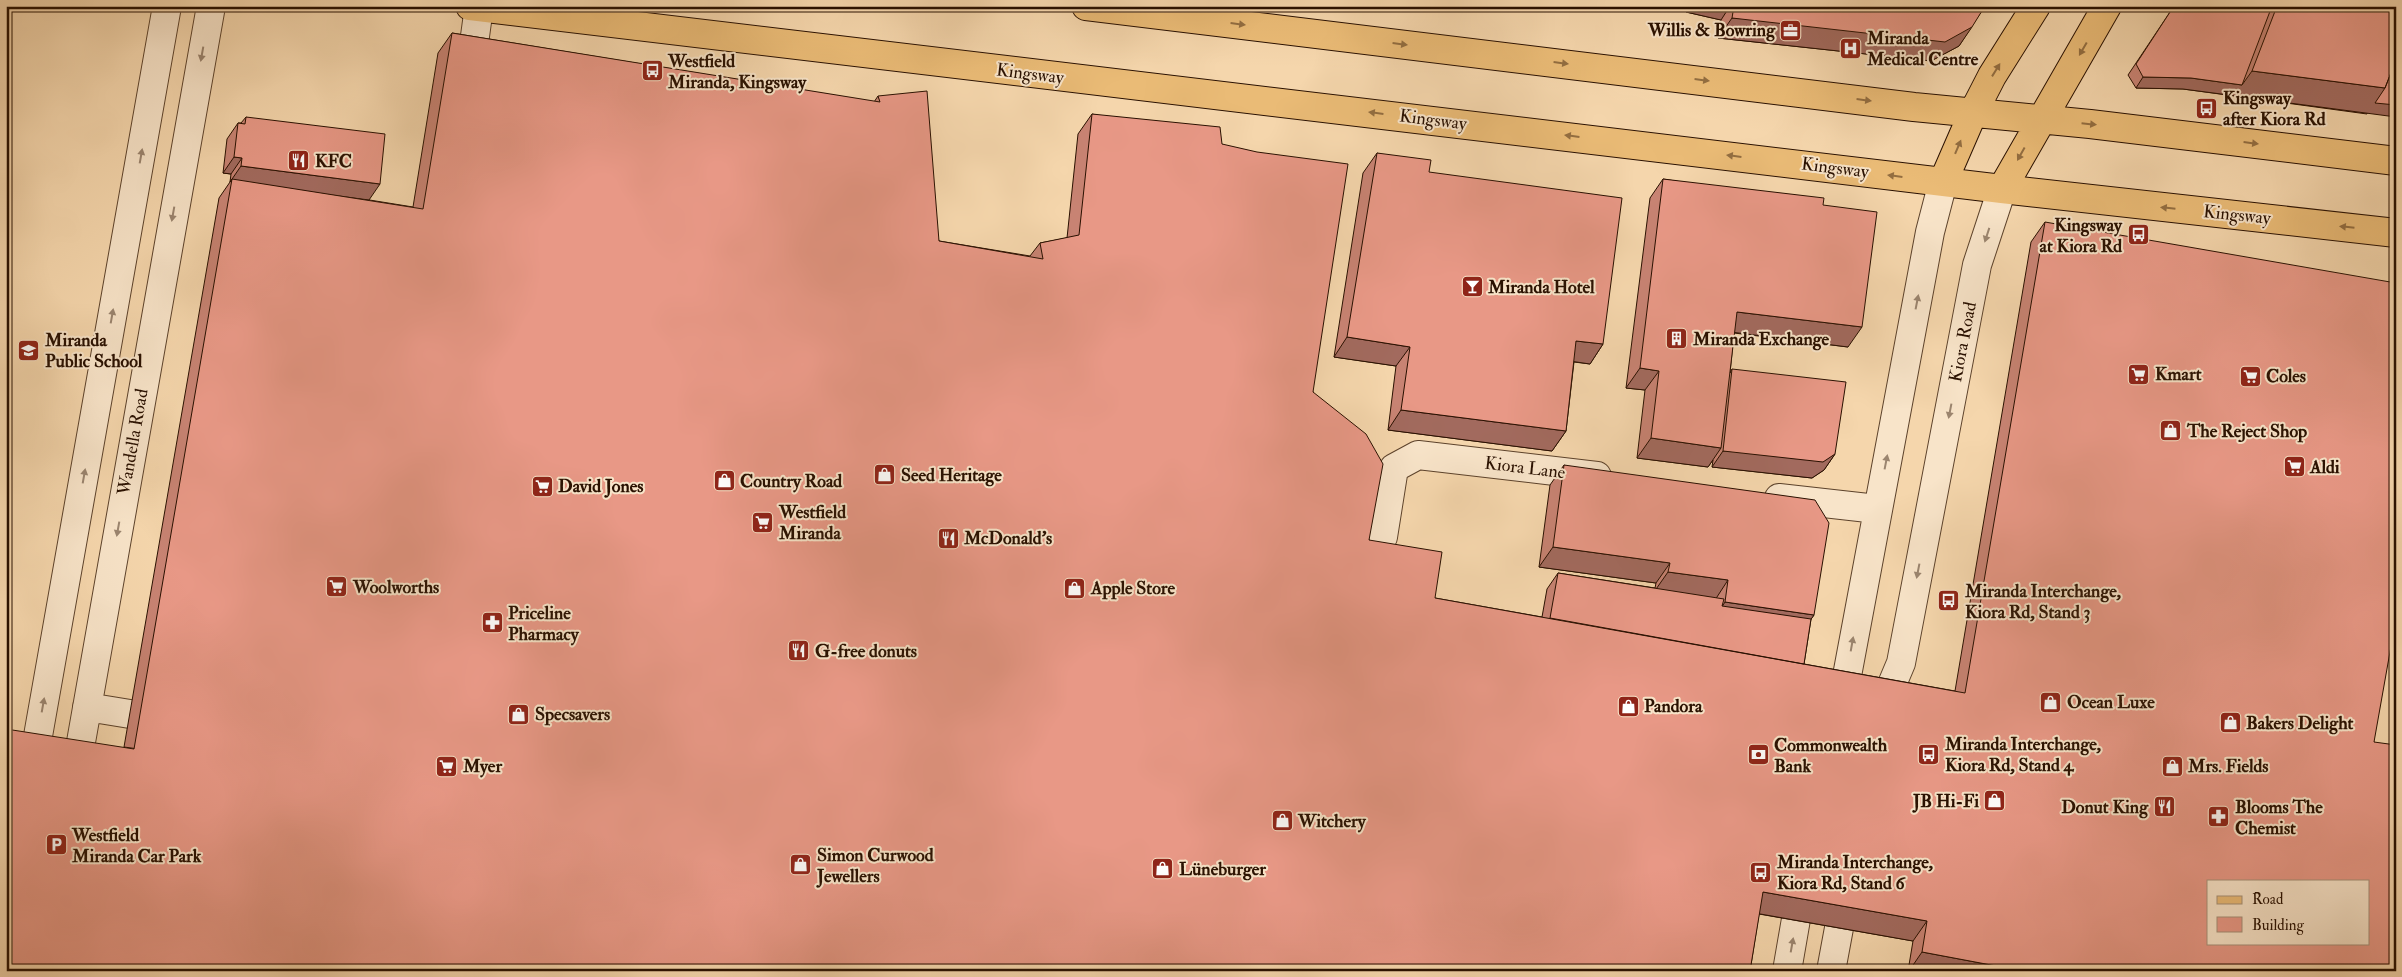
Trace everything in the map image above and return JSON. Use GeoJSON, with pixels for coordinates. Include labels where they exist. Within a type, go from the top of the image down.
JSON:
{"type":"FeatureCollection","features":[{"type":"Feature","properties":{"kind":"main road"},"geometry":{"type":"LineString","coordinates":[[1086,6],[1973,113],[2041,119],[2396,161]]}},
{"type":"Feature","properties":{"kind":"main road"},"geometry":{"type":"LineString","coordinates":[[1943,182],[1973,113],[1992,76],[2036,6]]}},
{"type":"Feature","properties":{"kind":"main road","name":"Kiora Road"},"geometry":{"type":"LineString","coordinates":[[2002,189],[2106,6]]}},
{"type":"Feature","properties":{"kind":"main road","name":"Kingsway"},"geometry":{"type":"LineString","coordinates":[[474,7],[2002,189],[2396,233]]}},
{"type":"Feature","properties":{"kind":"street"},"geometry":{"type":"LineString","coordinates":[[35,753],[167,6]]}},
{"type":"Feature","properties":{"kind":"street","name":"Wandella Road"},"geometry":{"type":"LineString","coordinates":[[78,759],[211,6]]}},
{"type":"Feature","properties":{"kind":"street"},"geometry":{"type":"LineString","coordinates":[[472,58],[474,7]]}},
{"type":"Feature","properties":{"kind":"street"},"geometry":{"type":"LineString","coordinates":[[1844,692],[1930,232],[1943,182]]}},
{"type":"Feature","properties":{"kind":"street","name":"Kiora Road"},"geometry":{"type":"LineString","coordinates":[[1885,701],[1901,663],[1978,265],[2002,189]]}},
{"type":"Feature","properties":{"kind":"street","name":"Kiora Lane"},"geometry":{"type":"LineString","coordinates":[[1383,537],[1394,468],[1418,455],[1626,480]]}},
{"type":"Feature","properties":{"kind":"street"},"geometry":{"type":"LineString","coordinates":[[1755,495],[1877,510]]}},
{"type":"Feature","properties":{"kind":"street"},"geometry":{"type":"LineString","coordinates":[[87,707],[130,714]]}},
{"type":"Feature","properties":{"kind":"street"},"geometry":{"type":"LineString","coordinates":[[1787,971],[1796,920]]}},
{"type":"Feature","properties":{"kind":"street"},"geometry":{"type":"LineString","coordinates":[[1831,971],[1838,928]]}},
{"type":"Feature","properties":{"kind":"building"},"geometry":{"type":"Polygon","coordinates":[[[1734,6],[1985,6],[1972,27],[1945,42],[1732,18],[1734,6]]]}},
{"type":"Feature","properties":{"kind":"building"},"geometry":{"type":"Polygon","coordinates":[[[2174,6],[2220,6],[2224,9],[2225,6],[2272,6],[2242,85],[2191,78],[2143,77],[2136,64],[2174,6]]]}},
{"type":"Feature","properties":{"kind":"building"},"geometry":{"type":"Polygon","coordinates":[[[2277,6],[2396,6],[2396,60],[2385,88],[2252,71],[2277,6]]]}},
{"type":"Feature","properties":{"kind":"building","name":"Westfield Miranda"},"geometry":{"type":"Polygon","coordinates":[[[452,33],[880,102],[878,96],[927,91],[939,241],[1043,259],[1040,243],[1079,235],[1092,114],[1220,127],[1222,144],[1257,152],[1348,164],[1313,392],[1366,434],[1383,464],[1369,540],[1442,552],[1435,598],[1965,693],[2045,222],[2396,283],[2396,618],[2374,742],[2396,745],[2396,971],[2023,971],[1922,952],[1927,921],[1763,892],[1750,971],[6,971],[6,729],[134,749],[232,179],[423,209],[452,33]]]}},
{"type":"Feature","properties":{"kind":"building"},"geometry":{"type":"Polygon","coordinates":[[[2396,60],[2396,105],[2375,103],[2385,88],[2396,60]]]}},
{"type":"Feature","properties":{"kind":"building","name":"KFC"},"geometry":{"type":"Polygon","coordinates":[[[246,117],[385,134],[380,184],[241,166],[242,158],[234,157],[238,123],[245,124],[246,117]]]}},
{"type":"Feature","properties":{"kind":"building","name":"Miranda Hotel"},"geometry":{"type":"Polygon","coordinates":[[[1377,153],[1431,160],[1429,172],[1622,198],[1603,344],[1576,341],[1566,431],[1401,410],[1410,347],[1347,337],[1377,153]]]}},
{"type":"Feature","properties":{"kind":"building","name":"Miranda Exchange"},"geometry":{"type":"Polygon","coordinates":[[[1663,179],[1824,198],[1823,205],[1877,212],[1862,327],[1737,312],[1721,448],[1651,438],[1659,371],[1640,368],[1663,179]]]}},
{"type":"Feature","properties":{"kind":"building"},"geometry":{"type":"Polygon","coordinates":[[[1732,369],[1846,382],[1835,454],[1823,462],[1723,451],[1732,369]]]}},
{"type":"Feature","properties":{"kind":"building"},"geometry":{"type":"Polygon","coordinates":[[[1564,465],[1815,500],[1829,523],[1814,615],[1725,602],[1728,580],[1668,572],[1670,563],[1553,547],[1564,465]]]}},
{"type":"Feature","properties":{"kind":"building"},"geometry":{"type":"Polygon","coordinates":[[[1558,573],[1724,599],[1722,606],[1811,619],[1804,664],[1550,618],[1558,573]]]}},
{"type":"Feature","properties":{"kind":"place","name":"Willis & Bowring"},"geometry":{"type":"Point","coordinates":[1791,30]}},
{"type":"Feature","properties":{"kind":"place","name":"Miranda Medical Centre"},"geometry":{"type":"Point","coordinates":[1851,48]}},
{"type":"Feature","properties":{"kind":"place","name":"Westfield Miranda, Kingsway"},"geometry":{"type":"Point","coordinates":[652,71]}},
{"type":"Feature","properties":{"kind":"place","name":"Kingsway after Kiora Rd"},"geometry":{"type":"Point","coordinates":[2207,108]}},
{"type":"Feature","properties":{"kind":"place","name":"KFC"},"geometry":{"type":"Point","coordinates":[299,161]}},
{"type":"Feature","properties":{"kind":"place","name":"Kingsway at Kiora Rd"},"geometry":{"type":"Point","coordinates":[2138,235]}},
{"type":"Feature","properties":{"kind":"place","name":"Miranda Hotel"},"geometry":{"type":"Point","coordinates":[1472,287]}},
{"type":"Feature","properties":{"kind":"place","name":"Miranda Exchange"},"geometry":{"type":"Point","coordinates":[1677,339]}},
{"type":"Feature","properties":{"kind":"place","name":"Miranda Public School"},"geometry":{"type":"Point","coordinates":[29,350]}},
{"type":"Feature","properties":{"kind":"place","name":"Kmart"},"geometry":{"type":"Point","coordinates":[2139,374]}},
{"type":"Feature","properties":{"kind":"place","name":"Coles"},"geometry":{"type":"Point","coordinates":[2250,376]}},
{"type":"Feature","properties":{"kind":"place","name":"The Reject Shop"},"geometry":{"type":"Point","coordinates":[2171,431]}},
{"type":"Feature","properties":{"kind":"place","name":"Aldi"},"geometry":{"type":"Point","coordinates":[2294,467]}},
{"type":"Feature","properties":{"kind":"place","name":"Seed Heritage"},"geometry":{"type":"Point","coordinates":[885,475]}},
{"type":"Feature","properties":{"kind":"place","name":"Country Road"},"geometry":{"type":"Point","coordinates":[724,481]}},
{"type":"Feature","properties":{"kind":"place","name":"David Jones"},"geometry":{"type":"Point","coordinates":[542,486]}},
{"type":"Feature","properties":{"kind":"place","name":"Westfield Miranda"},"geometry":{"type":"Point","coordinates":[763,522]}},
{"type":"Feature","properties":{"kind":"place","name":"McDonald's"},"geometry":{"type":"Point","coordinates":[948,538]}},
{"type":"Feature","properties":{"kind":"place","name":"Woolworths"},"geometry":{"type":"Point","coordinates":[337,587]}},
{"type":"Feature","properties":{"kind":"place","name":"Apple Store"},"geometry":{"type":"Point","coordinates":[1075,588]}},
{"type":"Feature","properties":{"kind":"place","name":"Miranda Interchange, Kiora Rd, Stand 3"},"geometry":{"type":"Point","coordinates":[1949,601]}},
{"type":"Feature","properties":{"kind":"place","name":"Priceline Pharmacy"},"geometry":{"type":"Point","coordinates":[492,623]}},
{"type":"Feature","properties":{"kind":"place","name":"G-free donuts"},"geometry":{"type":"Point","coordinates":[799,651]}},
{"type":"Feature","properties":{"kind":"place","name":"Ocean Luxe"},"geometry":{"type":"Point","coordinates":[2051,702]}},
{"type":"Feature","properties":{"kind":"place","name":"Pandora"},"geometry":{"type":"Point","coordinates":[1628,706]}},
{"type":"Feature","properties":{"kind":"place","name":"Specsavers"},"geometry":{"type":"Point","coordinates":[519,714]}},
{"type":"Feature","properties":{"kind":"place","name":"Bakers Delight"},"geometry":{"type":"Point","coordinates":[2230,723]}},
{"type":"Feature","properties":{"kind":"place","name":"Miranda Interchange, Kiora Rd, Stand 4"},"geometry":{"type":"Point","coordinates":[1929,754]}},
{"type":"Feature","properties":{"kind":"place","name":"Commonwealth Bank"},"geometry":{"type":"Point","coordinates":[1758,755]}},
{"type":"Feature","properties":{"kind":"place","name":"Myer"},"geometry":{"type":"Point","coordinates":[447,766]}},
{"type":"Feature","properties":{"kind":"place","name":"Mrs. Fields"},"geometry":{"type":"Point","coordinates":[2172,766]}},
{"type":"Feature","properties":{"kind":"place","name":"JB Hi-Fi"},"geometry":{"type":"Point","coordinates":[1995,801]}},
{"type":"Feature","properties":{"kind":"place","name":"Donut King"},"geometry":{"type":"Point","coordinates":[2164,807]}},
{"type":"Feature","properties":{"kind":"place","name":"Blooms The Chemist"},"geometry":{"type":"Point","coordinates":[2219,817]}},
{"type":"Feature","properties":{"kind":"place","name":"Witchery"},"geometry":{"type":"Point","coordinates":[1282,821]}},
{"type":"Feature","properties":{"kind":"place","name":"Westfield Miranda Car Park"},"geometry":{"type":"Point","coordinates":[56,845]}},
{"type":"Feature","properties":{"kind":"place","name":"Simon Curwood Jewellers"},"geometry":{"type":"Point","coordinates":[801,865]}},
{"type":"Feature","properties":{"kind":"place","name":"Lüneburger"},"geometry":{"type":"Point","coordinates":[1163,869]}},
{"type":"Feature","properties":{"kind":"place","name":"Miranda Interchange, Kiora Rd, Stand 6"},"geometry":{"type":"Point","coordinates":[1761,872]}}]}
